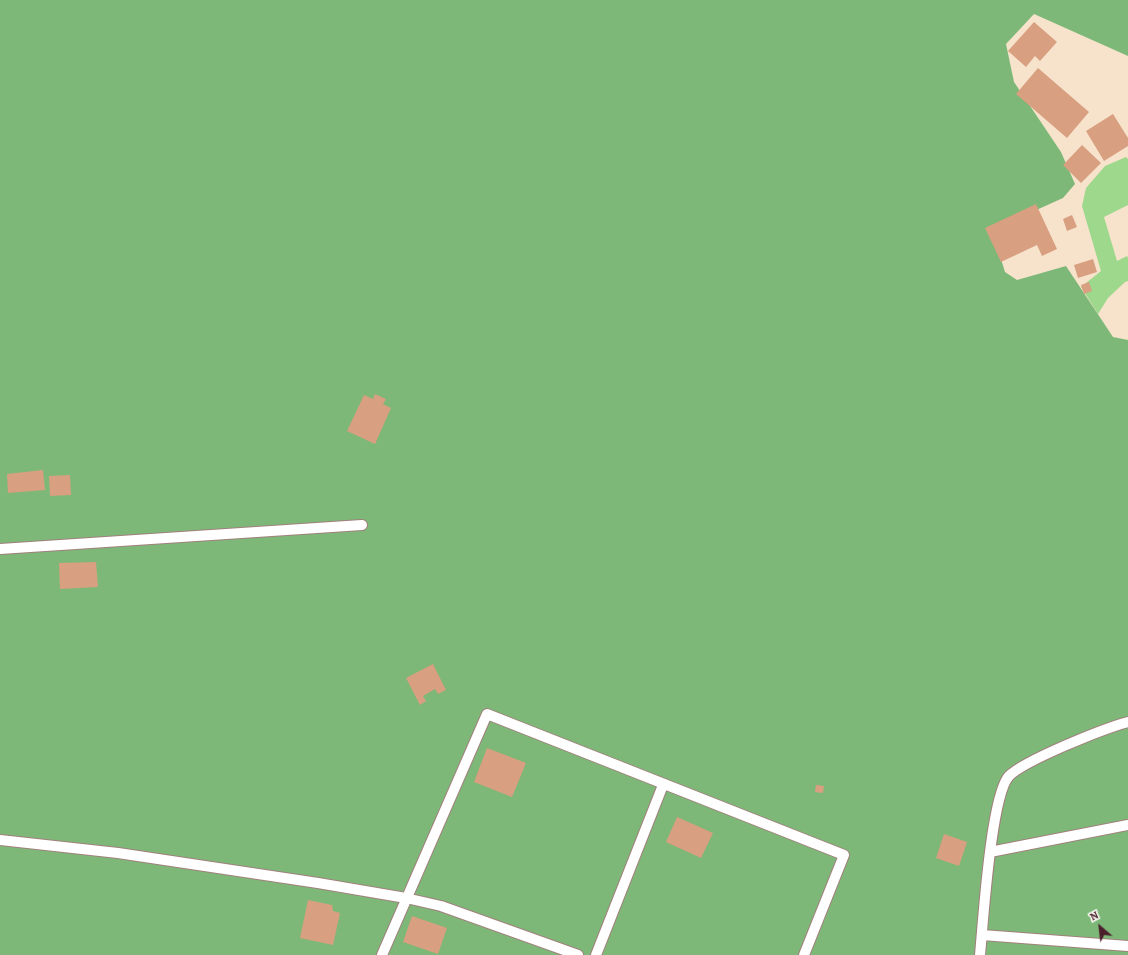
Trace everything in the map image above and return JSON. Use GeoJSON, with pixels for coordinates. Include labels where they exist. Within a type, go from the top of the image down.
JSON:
{"type":"FeatureCollection","features":[{"type":"Feature","properties":{"kind":"lane"},"geometry":{"type":"LineString","coordinates":[[0,549],[362,525]]}},
{"type":"Feature","properties":{"kind":"lane"},"geometry":{"type":"LineString","coordinates":[[382,955],[487,714],[844,855],[804,955]]}},
{"type":"Feature","properties":{"kind":"lane"},"geometry":{"type":"LineString","coordinates":[[980,955],[990,852],[1001,790],[1009,776],[1026,765],[1066,746],[1128,722]]}},
{"type":"Feature","properties":{"kind":"lane"},"geometry":{"type":"LineString","coordinates":[[596,955],[664,785]]}},
{"type":"Feature","properties":{"kind":"lane"},"geometry":{"type":"LineString","coordinates":[[990,852],[1128,825]]}},
{"type":"Feature","properties":{"kind":"lane"},"geometry":{"type":"LineString","coordinates":[[0,840],[118,853],[318,882],[406,898],[441,906],[578,955]]}},
{"type":"Feature","properties":{"kind":"lane"},"geometry":{"type":"LineString","coordinates":[[982,935],[1128,946]]}},
{"type":"Feature","properties":{"kind":"green space"},"geometry":{"type":"Polygon","coordinates":[[[0,0],[1128,0],[1128,56],[1034,14],[1006,44],[1014,82],[1061,152],[1075,184],[1063,198],[992,230],[1005,272],[1017,280],[1066,266],[1113,337],[1128,340],[1128,955],[0,955],[0,0]]]}},
{"type":"Feature","properties":{"kind":"green space"},"geometry":{"type":"Polygon","coordinates":[[[1126,157],[1128,159],[1128,205],[1104,217],[1117,261],[1127,256],[1128,258],[1128,281],[1108,298],[1098,314],[1081,287],[1101,271],[1082,206],[1086,188],[1105,166],[1126,157]]]}},
{"type":"Feature","properties":{"kind":"building"},"geometry":{"type":"Polygon","coordinates":[[[1034,22],[1057,42],[1040,61],[1035,56],[1026,67],[1008,51],[1034,22]]]}},
{"type":"Feature","properties":{"kind":"building"},"geometry":{"type":"Polygon","coordinates":[[[1038,68],[1089,112],[1067,138],[1016,94],[1038,68]]]}},
{"type":"Feature","properties":{"kind":"building"},"geometry":{"type":"Polygon","coordinates":[[[1113,114],[1128,138],[1128,146],[1104,161],[1086,131],[1113,114]]]}},
{"type":"Feature","properties":{"kind":"building"},"geometry":{"type":"Polygon","coordinates":[[[1082,145],[1101,163],[1081,183],[1063,165],[1082,145]]]}},
{"type":"Feature","properties":{"kind":"building"},"geometry":{"type":"Polygon","coordinates":[[[1036,204],[1057,249],[1042,256],[1037,245],[1001,262],[985,228],[1036,204]]]}},
{"type":"Feature","properties":{"kind":"building"},"geometry":{"type":"Polygon","coordinates":[[[1072,215],[1077,227],[1067,231],[1063,219],[1072,215]]]}},
{"type":"Feature","properties":{"kind":"building"},"geometry":{"type":"Polygon","coordinates":[[[1093,259],[1097,272],[1078,278],[1074,265],[1093,259]]]}},
{"type":"Feature","properties":{"kind":"building"},"geometry":{"type":"Polygon","coordinates":[[[1089,282],[1092,291],[1084,294],[1081,285],[1089,282]]]}},
{"type":"Feature","properties":{"kind":"building"},"geometry":{"type":"Polygon","coordinates":[[[375,394],[386,399],[383,404],[391,408],[375,444],[347,431],[364,395],[373,399],[375,394]]]}},
{"type":"Feature","properties":{"kind":"building"},"geometry":{"type":"Polygon","coordinates":[[[43,470],[45,490],[8,493],[7,474],[43,470]]]}},
{"type":"Feature","properties":{"kind":"building"},"geometry":{"type":"Polygon","coordinates":[[[70,475],[71,495],[50,496],[49,476],[70,475]]]}},
{"type":"Feature","properties":{"kind":"building"},"geometry":{"type":"Polygon","coordinates":[[[96,562],[98,587],[60,589],[59,563],[96,562]]]}},
{"type":"Feature","properties":{"kind":"building"},"geometry":{"type":"Polygon","coordinates":[[[433,664],[446,690],[438,694],[435,689],[423,696],[426,701],[420,705],[406,678],[433,664]]]}},
{"type":"Feature","properties":{"kind":"building"},"geometry":{"type":"Polygon","coordinates":[[[487,748],[526,763],[512,797],[474,782],[487,748]]]}},
{"type":"Feature","properties":{"kind":"building"},"geometry":{"type":"Polygon","coordinates":[[[816,785],[824,786],[823,793],[815,792],[816,785]]]}},
{"type":"Feature","properties":{"kind":"building"},"geometry":{"type":"Polygon","coordinates":[[[677,817],[713,833],[701,858],[666,842],[677,817]]]}},
{"type":"Feature","properties":{"kind":"building"},"geometry":{"type":"Polygon","coordinates":[[[944,834],[967,842],[959,866],[936,858],[944,834]]]}},
{"type":"Feature","properties":{"kind":"building"},"geometry":{"type":"Polygon","coordinates":[[[308,900],[332,905],[333,911],[340,913],[333,945],[300,938],[308,900]]]}},
{"type":"Feature","properties":{"kind":"building"},"geometry":{"type":"Polygon","coordinates":[[[412,916],[447,928],[438,954],[403,942],[412,916]]]}}]}
